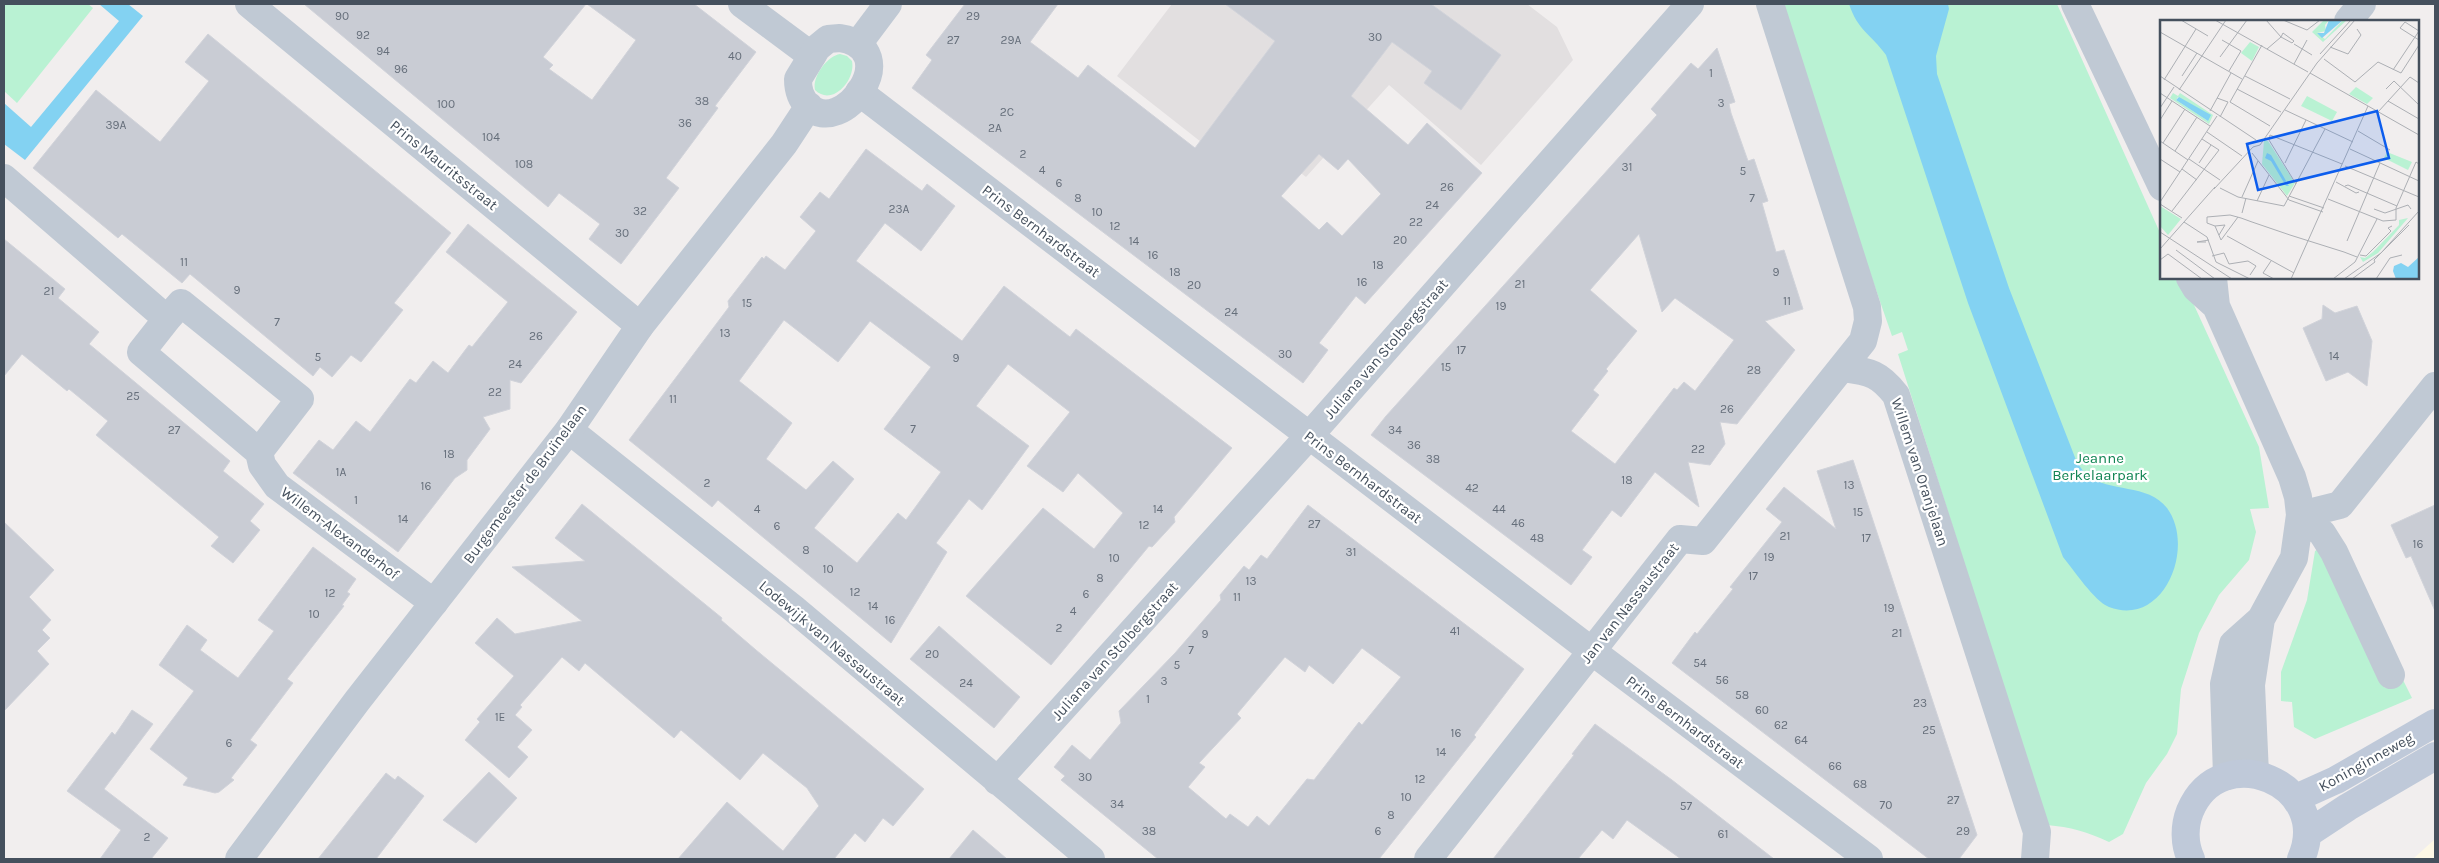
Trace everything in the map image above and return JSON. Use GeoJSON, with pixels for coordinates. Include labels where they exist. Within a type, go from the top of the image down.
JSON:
{"type":"FeatureCollection","features":[{"type":"Feature","properties":{"kind":"main road","name":"Koninginneweg"},"geometry":{"type":"LineString","coordinates":[[2296,798],[2336,780],[2435,723]]}},
{"type":"Feature","properties":{"kind":"main road","name":"Koninginneweg"},"geometry":{"type":"LineString","coordinates":[[2304,847],[2348,807],[2435,756]]}},
{"type":"Feature","properties":{"kind":"main road"},"geometry":{"type":"LineString","coordinates":[[2188,858],[2186,823],[2194,802],[2208,786],[2227,776],[2256,774],[2278,782],[2296,798],[2304,816],[2304,847]]}},
{"type":"Feature","properties":{"kind":"street","name":"Prins Mauritsstraat"},"geometry":{"type":"LineString","coordinates":[[249,4],[640,326]]}},
{"type":"Feature","properties":{"kind":"street"},"geometry":{"type":"LineString","coordinates":[[742,4],[812,56]]}},
{"type":"Feature","properties":{"kind":"street"},"geometry":{"type":"LineString","coordinates":[[858,44],[888,4]]}},
{"type":"Feature","properties":{"kind":"street","name":"Juliana van Stolbergstraat"},"geometry":{"type":"LineString","coordinates":[[997,781],[1309,436],[1690,4]]}},
{"type":"Feature","properties":{"kind":"street"},"geometry":{"type":"LineString","coordinates":[[1770,4],[1867,307],[1868,321],[1863,341],[1844,368]]}},
{"type":"Feature","properties":{"kind":"street"},"geometry":{"type":"LineString","coordinates":[[2075,4],[2160,183]]}},
{"type":"Feature","properties":{"kind":"street"},"geometry":{"type":"LineString","coordinates":[[2349,20],[2362,4]]}},
{"type":"Feature","properties":{"kind":"street"},"geometry":{"type":"LineString","coordinates":[[840,38],[858,44],[867,54],[869,63],[867,81],[859,92],[841,111],[824,113],[809,106],[801,98],[798,79],[812,56],[828,39],[840,38]]}},
{"type":"Feature","properties":{"kind":"street","name":"Prins Bernhardstraat"},"geometry":{"type":"LineString","coordinates":[[859,92],[1592,652],[1869,859]]}},
{"type":"Feature","properties":{"kind":"street","name":"Burgemeester de Bruïnelaan"},"geometry":{"type":"LineString","coordinates":[[239,859],[434,603],[569,430],[640,326],[778,151],[809,106]]}},
{"type":"Feature","properties":{"kind":"street"},"geometry":{"type":"LineString","coordinates":[[4,178],[167,319]]}},
{"type":"Feature","properties":{"kind":"street"},"geometry":{"type":"LineString","coordinates":[[2191,279],[2196,288],[2216,306]]}},
{"type":"Feature","properties":{"kind":"street"},"geometry":{"type":"LineString","coordinates":[[2213,279],[2216,306],[2292,477],[2298,496],[2300,515],[2294,558],[2260,619],[2233,644],[2224,684],[2227,776]]}},
{"type":"Feature","properties":{"kind":"street","name":"Willem-Alexanderhof"},"geometry":{"type":"LineString","coordinates":[[259,452],[300,399],[180,303],[141,352],[259,452],[262,465],[277,486],[434,603]]}},
{"type":"Feature","properties":{"kind":"street","name":"Jan van Nassaustraat"},"geometry":{"type":"LineString","coordinates":[[1428,859],[1680,539],[1703,541],[1818,396],[1844,368]]}},
{"type":"Feature","properties":{"kind":"street","name":"Willem van Oranjelaan"},"geometry":{"type":"LineString","coordinates":[[1844,368],[1869,372],[1878,376],[1896,395],[2037,832],[2035,859]]}},
{"type":"Feature","properties":{"kind":"street"},"geometry":{"type":"LineString","coordinates":[[2300,515],[2340,505],[2435,386]]}},
{"type":"Feature","properties":{"kind":"street","name":"Lodewijk van Nassaustraat"},"geometry":{"type":"LineString","coordinates":[[569,430],[794,610],[1091,859]]}},
{"type":"Feature","properties":{"kind":"street"},"geometry":{"type":"LineString","coordinates":[[2300,515],[2322,532],[2334,552],[2391,675]]}},
{"type":"Feature","properties":{"kind":"street"},"geometry":{"type":"LineString","coordinates":[[2256,774],[2251,685],[2260,619]]}},
{"type":"Feature","properties":{"kind":"shaded area"},"geometry":{"type":"Polygon","coordinates":[[[1172,4],[1527,4],[1557,27],[1573,60],[1481,165],[1389,85],[1306,177],[1285,161],[1261,189],[1117,76],[1172,4]]]}},
{"type":"Feature","properties":{"kind":"shaded area"},"geometry":{"type":"Polygon","coordinates":[[[2435,839],[2435,859],[2413,859],[2435,839]]]}},
{"type":"Feature","properties":{"kind":"green space"},"geometry":{"type":"Polygon","coordinates":[[[4,4],[88,4],[93,8],[17,103],[4,91],[4,4]]]}},
{"type":"Feature","properties":{"kind":"green space","name":"Jeanne Berkelaarpark"},"geometry":{"type":"Polygon","coordinates":[[[1777,4],[2057,4],[2160,233],[2160,279],[2176,279],[2178,283],[2183,281],[2259,447],[2269,508],[2250,509],[2256,532],[2249,560],[2219,595],[2199,633],[2181,689],[2177,734],[2167,754],[2146,783],[2123,834],[2109,842],[2094,835],[2047,825],[1898,354],[1908,350],[1902,332],[1892,336],[1777,4]]]}},
{"type":"Feature","properties":{"kind":"green space"},"geometry":{"type":"Polygon","coordinates":[[[840,54],[847,56],[852,61],[852,68],[847,83],[835,93],[829,95],[822,94],[815,90],[818,73],[830,59],[840,54]]]}},
{"type":"Feature","properties":{"kind":"green space"},"geometry":{"type":"Polygon","coordinates":[[[2320,548],[2323,549],[2385,688],[2403,680],[2412,698],[2315,739],[2294,727],[2292,702],[2281,701],[2281,672],[2307,600],[2315,551],[2320,548]]]}},
{"type":"Feature","properties":{"kind":"water"},"geometry":{"type":"Polygon","coordinates":[[[99,4],[128,4],[143,16],[25,160],[4,144],[4,103],[31,127],[119,21],[99,4]]]}},
{"type":"Feature","properties":{"kind":"water"},"geometry":{"type":"Polygon","coordinates":[[[1849,4],[1948,4],[1949,9],[1936,56],[1937,74],[2009,288],[2076,460],[2086,474],[2096,481],[2139,491],[2159,500],[2167,508],[2175,524],[2178,543],[2176,562],[2170,580],[2159,595],[2145,606],[2128,610],[2109,607],[2103,604],[2063,557],[1968,303],[1886,55],[1856,20],[1849,4]]]}},
{"type":"Feature","properties":{"kind":"building"},"geometry":{"type":"Polygon","coordinates":[[[304,4],[586,4],[543,57],[553,65],[549,69],[592,100],[636,40],[587,4],[694,4],[756,52],[715,106],[718,108],[666,178],[679,188],[621,264],[589,239],[600,224],[559,193],[548,207],[304,4]]]}},
{"type":"Feature","properties":{"kind":"building"},"geometry":{"type":"Polygon","coordinates":[[[965,4],[1058,4],[1030,42],[1078,78],[1088,65],[1195,148],[1275,41],[1225,4],[1431,4],[1501,55],[1461,110],[1424,83],[1432,71],[1392,42],[1351,96],[1408,145],[1427,123],[1482,173],[1365,304],[1356,296],[1319,343],[1328,350],[1303,383],[912,88],[932,60],[926,55],[965,4]],[[1319,154],[1281,196],[1319,230],[1327,222],[1342,236],[1381,194],[1348,159],[1338,170],[1319,154]]]}},
{"type":"Feature","properties":{"kind":"building"},"geometry":{"type":"Polygon","coordinates":[[[208,34],[451,233],[394,303],[403,310],[361,362],[351,355],[332,377],[320,367],[313,376],[190,274],[182,283],[122,234],[118,238],[33,168],[96,90],[160,142],[209,81],[185,62],[208,34]]]}},
{"type":"Feature","properties":{"kind":"building"},"geometry":{"type":"Polygon","coordinates":[[[1717,48],[1735,102],[1729,104],[1731,113],[1748,161],[1754,159],[1768,201],[1762,203],[1776,252],[1784,250],[1803,309],[1765,321],[1795,350],[1737,424],[1720,422],[1725,444],[1710,465],[1688,462],[1699,507],[1655,472],[1621,517],[1612,510],[1582,550],[1592,557],[1571,585],[1371,435],[1657,115],[1651,109],[1691,63],[1698,69],[1717,48]],[[1639,234],[1590,290],[1637,331],[1606,369],[1608,371],[1593,390],[1599,395],[1571,431],[1615,464],[1674,388],[1677,390],[1684,382],[1695,391],[1734,340],[1675,298],[1662,312],[1639,234]]]}},
{"type":"Feature","properties":{"kind":"building"},"geometry":{"type":"Polygon","coordinates":[[[866,149],[922,191],[927,184],[955,206],[921,251],[885,223],[856,261],[962,341],[1004,286],[1070,337],[1076,329],[1232,448],[1174,517],[1175,522],[1152,547],[1149,546],[1051,665],[966,596],[1043,508],[1094,549],[1123,513],[1078,473],[1063,492],[1027,466],[1070,412],[1008,364],[976,406],[1029,446],[982,510],[969,499],[936,543],[947,552],[891,643],[718,500],[712,507],[629,440],[729,307],[728,301],[762,257],[764,259],[766,256],[785,270],[816,231],[800,217],[820,192],[829,199],[866,149]],[[784,320],[739,381],[792,423],[766,459],[806,490],[833,461],[854,479],[814,528],[857,563],[898,513],[906,520],[941,472],[884,429],[931,367],[870,321],[838,362],[784,320]]]}},
{"type":"Feature","properties":{"kind":"building"},"geometry":{"type":"Polygon","coordinates":[[[468,224],[577,312],[521,383],[510,380],[510,409],[483,417],[490,429],[467,460],[467,470],[455,478],[398,552],[293,473],[319,440],[333,450],[356,421],[370,432],[410,379],[416,383],[433,361],[448,373],[469,345],[472,347],[508,302],[446,252],[468,224]]]}},
{"type":"Feature","properties":{"kind":"building"},"geometry":{"type":"Polygon","coordinates":[[[4,239],[65,289],[58,298],[99,332],[89,344],[230,461],[223,471],[264,504],[250,521],[260,530],[233,563],[211,546],[219,537],[96,435],[108,421],[69,389],[67,391],[22,354],[4,376],[4,239]]]}},
{"type":"Feature","properties":{"kind":"building"},"geometry":{"type":"Polygon","coordinates":[[[2323,305],[2335,313],[2357,306],[2372,341],[2367,386],[2348,372],[2326,381],[2303,328],[2322,319],[2323,305]]]}},
{"type":"Feature","properties":{"kind":"building"},"geometry":{"type":"Polygon","coordinates":[[[1853,460],[1977,835],[1959,859],[1929,859],[1672,663],[1695,632],[1697,634],[1733,589],[1730,587],[1782,522],[1766,509],[1784,487],[1836,529],[1817,471],[1853,460]]]}},
{"type":"Feature","properties":{"kind":"building"},"geometry":{"type":"Polygon","coordinates":[[[582,504],[722,618],[721,620],[756,650],[924,789],[893,826],[883,818],[865,842],[855,833],[834,859],[678,859],[727,802],[783,851],[819,806],[807,788],[763,753],[740,780],[681,730],[674,738],[585,663],[579,671],[562,657],[520,705],[522,707],[515,715],[532,730],[517,747],[528,757],[509,778],[465,740],[480,722],[477,719],[514,676],[475,643],[497,618],[515,634],[582,621],[512,567],[585,561],[555,538],[582,504]]]}},
{"type":"Feature","properties":{"kind":"building"},"geometry":{"type":"Polygon","coordinates":[[[1308,505],[1524,669],[1474,735],[1476,737],[1379,859],[1158,859],[1061,780],[1065,776],[1054,767],[1072,745],[1090,760],[1121,723],[1119,711],[1175,653],[1221,600],[1220,595],[1244,566],[1249,570],[1261,555],[1267,559],[1308,505]],[[1362,648],[1333,684],[1309,665],[1305,672],[1285,657],[1237,714],[1241,718],[1199,763],[1205,767],[1188,787],[1226,819],[1230,814],[1248,827],[1257,816],[1269,826],[1307,779],[1314,780],[1359,722],[1362,725],[1401,677],[1362,648]]]}},
{"type":"Feature","properties":{"kind":"building"},"geometry":{"type":"Polygon","coordinates":[[[2435,505],[2435,611],[2411,556],[2406,558],[2391,525],[2435,505]]]}},
{"type":"Feature","properties":{"kind":"building"},"geometry":{"type":"Polygon","coordinates":[[[4,522],[54,570],[29,597],[51,620],[42,630],[50,638],[37,651],[49,664],[4,711],[4,522]]]}},
{"type":"Feature","properties":{"kind":"building"},"geometry":{"type":"Polygon","coordinates":[[[313,547],[356,579],[347,592],[350,594],[342,605],[344,606],[287,679],[293,683],[250,740],[257,745],[231,778],[234,780],[215,793],[183,785],[188,778],[150,749],[194,691],[159,665],[187,625],[207,640],[200,650],[238,678],[274,631],[258,620],[313,547]]]}},
{"type":"Feature","properties":{"kind":"building"},"geometry":{"type":"Polygon","coordinates":[[[939,626],[1020,697],[994,728],[910,659],[939,626]]]}},
{"type":"Feature","properties":{"kind":"building"},"geometry":{"type":"Polygon","coordinates":[[[132,710],[153,724],[104,789],[168,838],[151,859],[100,859],[121,830],[67,791],[112,732],[115,735],[132,710]]]}},
{"type":"Feature","properties":{"kind":"building"},"geometry":{"type":"Polygon","coordinates":[[[1595,724],[1672,780],[1774,859],[1681,859],[1627,820],[1613,839],[1602,830],[1578,859],[1493,859],[1574,755],[1572,754],[1595,724]]]}},
{"type":"Feature","properties":{"kind":"building"},"geometry":{"type":"Polygon","coordinates":[[[489,772],[517,798],[476,843],[443,820],[489,772]]]}},
{"type":"Feature","properties":{"kind":"building"},"geometry":{"type":"Polygon","coordinates":[[[386,773],[395,780],[398,776],[424,796],[376,859],[318,859],[386,773]]]}},
{"type":"Feature","properties":{"kind":"building"},"geometry":{"type":"Polygon","coordinates":[[[973,830],[1007,859],[949,859],[973,830]]]}}]}
